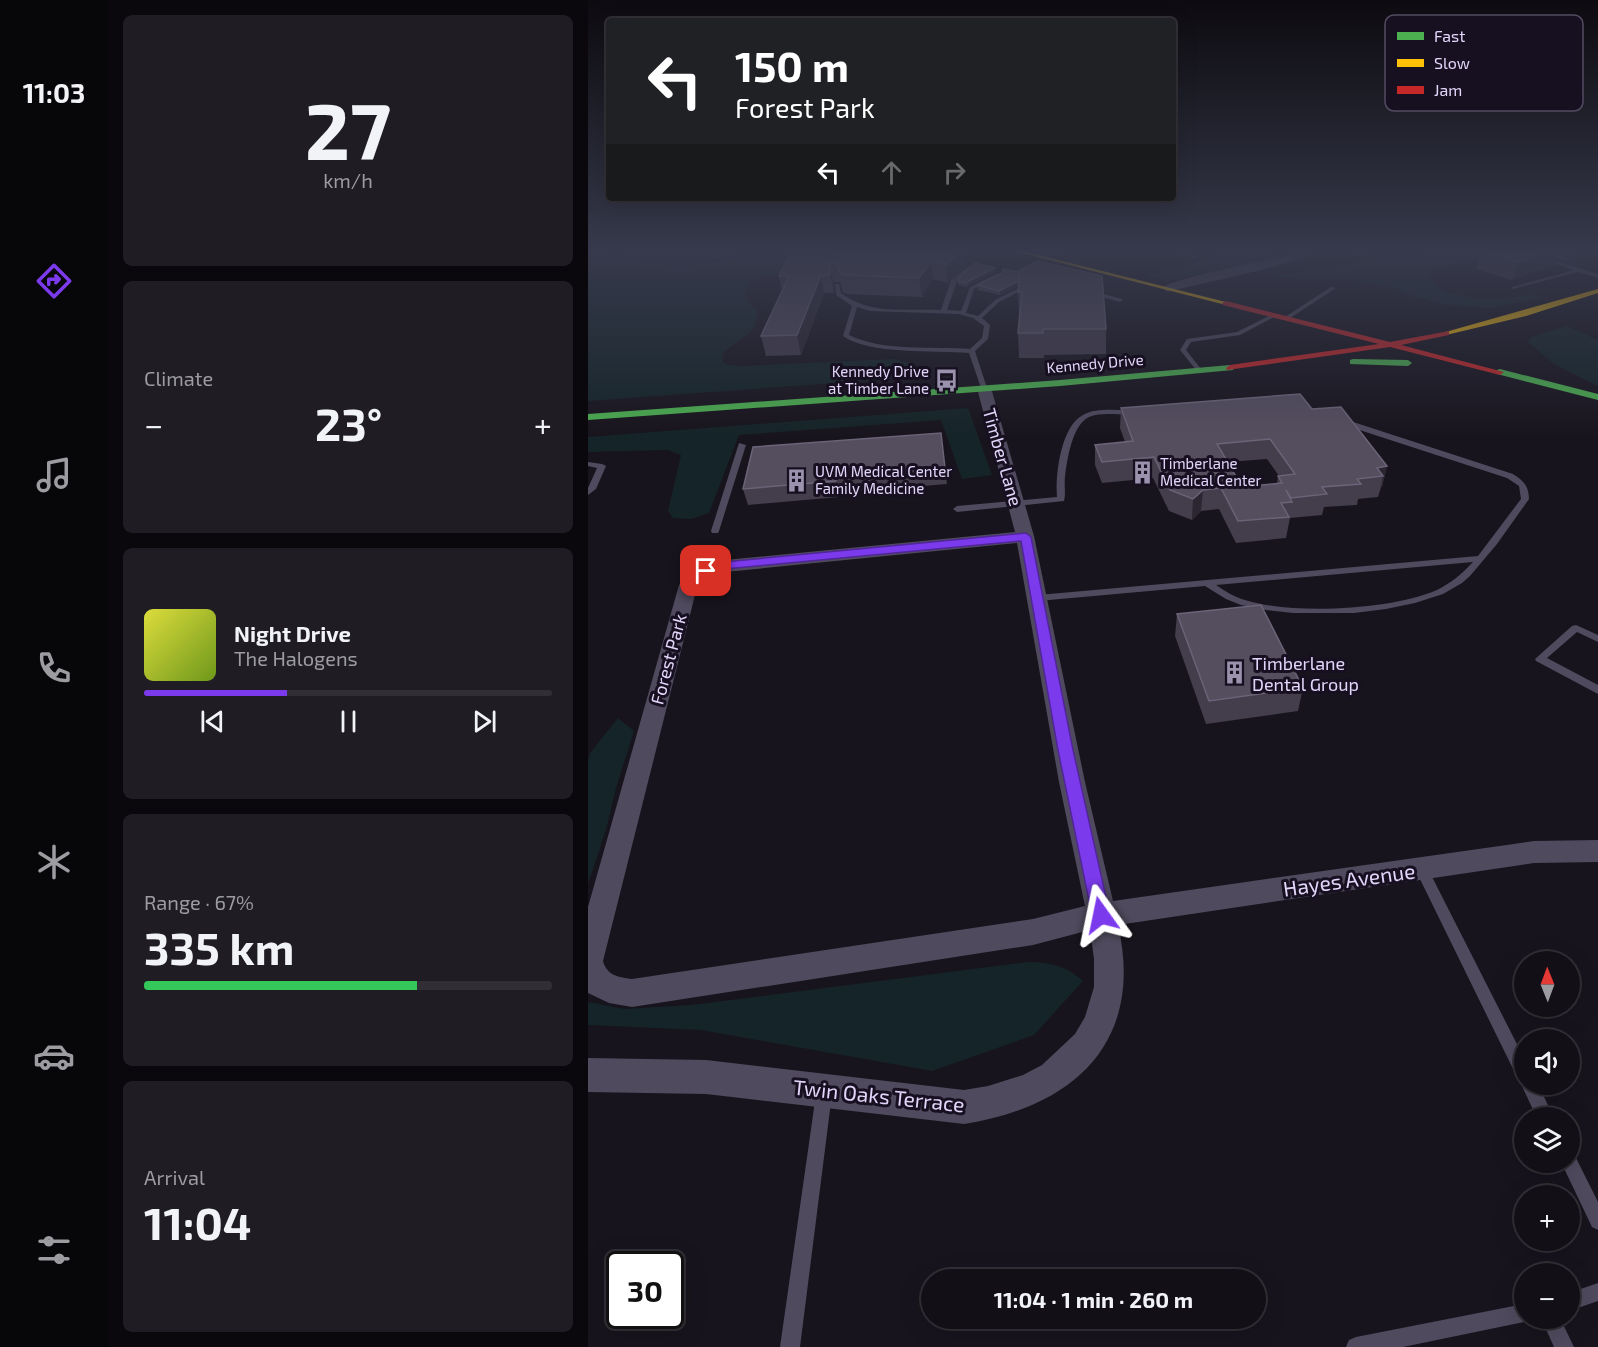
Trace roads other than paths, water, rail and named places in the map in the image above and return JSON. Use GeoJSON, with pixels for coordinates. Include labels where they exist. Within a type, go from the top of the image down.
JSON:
{"type":"FeatureCollection","features":[{"type":"Feature","properties":{"kind":"main road"},"geometry":{"type":"LineString","coordinates":[[1267,314],[1598,398]]}},
{"type":"Feature","properties":{"kind":"main road","name":"Kennedy Drive"},"geometry":{"type":"LineString","coordinates":[[588,417],[1238,378],[1351,355],[1382,344],[1518,314]]}},
{"type":"Feature","properties":{"kind":"main road","name":"Kennedy Drive"},"geometry":{"type":"LineString","coordinates":[[588,424],[734,418],[1198,370],[1413,351],[1457,343],[1565,314]]}},
{"type":"Feature","properties":{"kind":"main road"},"geometry":{"type":"LineString","coordinates":[[1335,332],[1351,355],[1476,367]]}},
{"type":"Feature","properties":{"kind":"main road"},"geometry":{"type":"LineString","coordinates":[[1457,343],[1460,351],[1476,367]]}},
{"type":"Feature","properties":{"kind":"street","name":"Timber Lane"},"geometry":{"type":"LineString","coordinates":[[985,393],[1026,537],[1065,750],[1101,915]]}},
{"type":"Feature","properties":{"kind":"street","name":"Forest Park"},"geometry":{"type":"LineString","coordinates":[[1026,537],[724,566],[706,571],[693,579],[686,591],[588,962],[590,975],[607,989],[632,993],[1033,932],[1101,915]]}},
{"type":"Feature","properties":{"kind":"street","name":"Hayes Avenue"},"geometry":{"type":"LineString","coordinates":[[1101,915],[1534,852],[1595,848]]}},
{"type":"Feature","properties":{"kind":"street","name":"Twin Oaks Terrace"},"geometry":{"type":"LineString","coordinates":[[588,1075],[706,1077],[964,1107],[998,1103],[1026,1093],[1053,1078],[1072,1062],[1091,1040],[1102,1020],[1108,999],[1109,956],[1101,915]]}},
{"type":"Feature","properties":{"kind":"lane"},"geometry":{"type":"LineString","coordinates":[[852,314],[846,330],[846,336],[851,340],[869,345],[972,351],[985,339],[987,325],[979,318],[963,314]]}},
{"type":"Feature","properties":{"kind":"lane"},"geometry":{"type":"LineString","coordinates":[[979,318],[983,314]]}},
{"type":"Feature","properties":{"kind":"lane"},"geometry":{"type":"LineString","coordinates":[[1198,370],[1183,350],[1189,340],[1238,334],[1285,314]]}},
{"type":"Feature","properties":{"kind":"lane"},"geometry":{"type":"LineString","coordinates":[[972,351],[985,393]]}},
{"type":"Feature","properties":{"kind":"lane"},"geometry":{"type":"LineString","coordinates":[[957,509],[1061,499],[1060,469],[1082,419],[1089,415],[1145,411]]}},
{"type":"Feature","properties":{"kind":"lane"},"geometry":{"type":"LineString","coordinates":[[1208,584],[1226,596],[1260,607],[1301,612],[1398,603],[1439,592],[1459,581],[1525,499],[1526,490],[1521,483],[1510,476],[1448,453],[1330,417]]}},
{"type":"Feature","properties":{"kind":"lane"},"geometry":{"type":"LineString","coordinates":[[715,531],[742,445]]}},
{"type":"Feature","properties":{"kind":"lane"},"geometry":{"type":"LineString","coordinates":[[588,464],[602,466],[588,493]]}},
{"type":"Feature","properties":{"kind":"lane"},"geometry":{"type":"LineString","coordinates":[[1038,598],[1478,559]]}},
{"type":"Feature","properties":{"kind":"lane"},"geometry":{"type":"LineString","coordinates":[[1598,639],[1576,628],[1540,659],[1598,690]]}},
{"type":"Feature","properties":{"kind":"lane"},"geometry":{"type":"LineString","coordinates":[[1421,868],[1514,1054]]}},
{"type":"Feature","properties":{"kind":"lane"},"geometry":{"type":"LineString","coordinates":[[790,1347],[825,1091]]}},
{"type":"Feature","properties":{"kind":"lane"},"geometry":{"type":"LineString","coordinates":[[1574,1173],[1598,1221]]}},
{"type":"Feature","properties":{"kind":"lane"},"geometry":{"type":"LineString","coordinates":[[1580,1298],[1598,1292]]}},
{"type":"Feature","properties":{"kind":"lane"},"geometry":{"type":"LineString","coordinates":[[1356,1347],[1514,1315]]}},
{"type":"Feature","properties":{"kind":"lane"},"geometry":{"type":"LineString","coordinates":[[1555,1329],[1564,1347]]}},
{"type":"Feature","properties":{"kind":"place","name":"Kennedy Drive at Timber Lane"},"geometry":{"type":"Point","coordinates":[947,380]}},
{"type":"Feature","properties":{"kind":"place","name":"Timberlane Medical Center"},"geometry":{"type":"Point","coordinates":[1142,472]}},
{"type":"Feature","properties":{"kind":"place","name":"UVM Medical Center Family Medicine"},"geometry":{"type":"Point","coordinates":[797,480]}},
{"type":"Feature","properties":{"kind":"place","name":"Timberlane Dental Group"},"geometry":{"type":"Point","coordinates":[1234,673]}}]}
